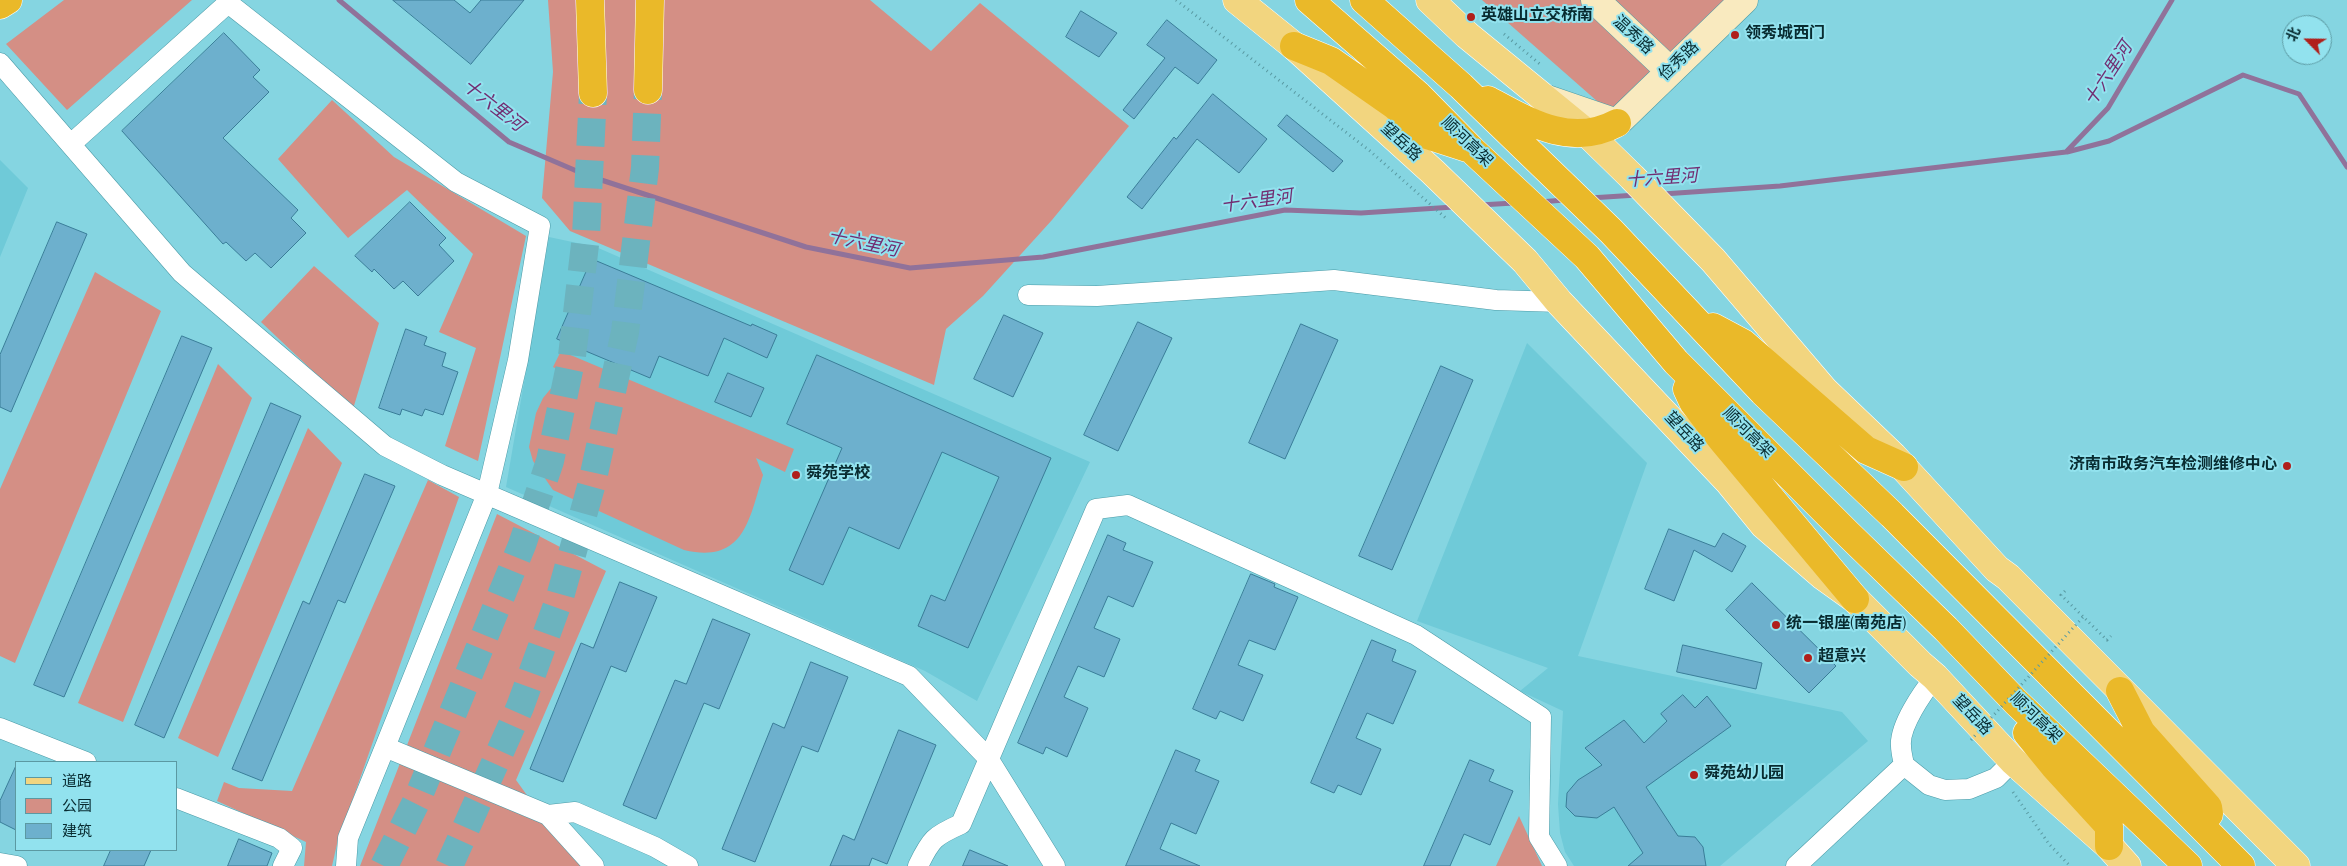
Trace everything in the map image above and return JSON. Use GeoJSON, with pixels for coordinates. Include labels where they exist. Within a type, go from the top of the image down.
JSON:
{"type":"FeatureCollection","features":[{"type":"Feature","properties":{"kind":"highway"},"geometry":{"type":"LineString","coordinates":[[0,5],[8,0]]}},
{"type":"Feature","properties":{"kind":"highway"},"geometry":{"type":"LineString","coordinates":[[1293,0],[1334,24]]}},
{"type":"Feature","properties":{"kind":"highway","name":"顺河高架"},"geometry":{"type":"LineString","coordinates":[[1309,0],[1334,24],[1418,95],[1477,154],[1587,257],[1676,362],[1839,526],[1946,629],[2016,702],[2188,866]]}},
{"type":"Feature","properties":{"kind":"highway"},"geometry":{"type":"LineString","coordinates":[[1364,0],[1454,81],[1611,231],[1763,392],[1892,515],[2241,866]]}},
{"type":"Feature","properties":{"kind":"highway"},"geometry":{"type":"LineString","coordinates":[[590,2],[593,93]]}},
{"type":"Feature","properties":{"kind":"highway"},"geometry":{"type":"LineString","coordinates":[[648,90],[651,5]]}},
{"type":"Feature","properties":{"kind":"highway"},"geometry":{"type":"LineString","coordinates":[[1294,46],[1331,61],[1394,105],[1427,135],[1477,154]]}},
{"type":"Feature","properties":{"kind":"highway"},"geometry":{"type":"LineString","coordinates":[[1454,81],[1545,129],[1588,134],[1601,132],[1617,123]]}},
{"type":"Feature","properties":{"kind":"highway"},"geometry":{"type":"LineString","coordinates":[[1692,316],[1742,343],[1866,450],[1904,467]]}},
{"type":"Feature","properties":{"kind":"highway"},"geometry":{"type":"LineString","coordinates":[[1676,362],[1693,402],[1716,433],[1855,599]]}},
{"type":"Feature","properties":{"kind":"highway"},"geometry":{"type":"LineString","coordinates":[[2120,691],[2141,732],[2208,807],[2211,835]]}},
{"type":"Feature","properties":{"kind":"highway"},"geometry":{"type":"LineString","coordinates":[[2016,702],[2020,723],[2054,766],[2109,826],[2109,846]]}},
{"type":"Feature","properties":{"kind":"main road","name":"望岳路"},"geometry":{"type":"LineString","coordinates":[[1237,0],[1294,46],[1432,172],[1525,261],[1559,302],[1729,482],[1764,525],[1823,576],[1855,599],[1902,647],[1935,677],[2013,761],[2109,846],[2127,866]]}},
{"type":"Feature","properties":{"kind":"main road"},"geometry":{"type":"LineString","coordinates":[[1430,0],[1467,35],[1588,134],[1632,176],[1713,260],[1824,390],[1904,467],[1997,569],[2008,577],[2120,691],[2137,705],[2296,866]]}},
{"type":"Feature","properties":{"kind":"main road","name":"温秀路"},"geometry":{"type":"LineString","coordinates":[[1595,0],[1670,71]]}},
{"type":"Feature","properties":{"kind":"main road","name":"俭秀路"},"geometry":{"type":"LineString","coordinates":[[1617,123],[1744,0]]}},
{"type":"Feature","properties":{"kind":"main road"},"geometry":{"type":"LineString","coordinates":[[1545,98],[1617,123],[1617,149],[1632,176]]}},
{"type":"Feature","properties":{"kind":"street"},"geometry":{"type":"LineString","coordinates":[[71,144],[228,3],[456,182],[540,226],[518,360],[486,494],[348,838],[346,866]]}},
{"type":"Feature","properties":{"kind":"street"},"geometry":{"type":"LineString","coordinates":[[0,63],[182,273],[384,446],[486,494],[909,676],[988,758],[1055,866]]}},
{"type":"Feature","properties":{"kind":"street"},"geometry":{"type":"LineString","coordinates":[[1028,295],[1097,296],[1334,280],[1496,300],[1559,302]]}},
{"type":"Feature","properties":{"kind":"street"},"geometry":{"type":"LineString","coordinates":[[918,866],[928,845],[938,835],[961,824],[1096,509],[1128,505],[1416,635],[1542,717],[1539,837],[1557,866]]}},
{"type":"Feature","properties":{"kind":"street"},"geometry":{"type":"LineString","coordinates":[[1935,677],[1921,695],[1909,717],[1900,744],[1904,765],[1929,785],[1944,790],[1969,789],[1996,778],[2013,761]]}},
{"type":"Feature","properties":{"kind":"street"},"geometry":{"type":"LineString","coordinates":[[0,728],[83,761]]}},
{"type":"Feature","properties":{"kind":"street"},"geometry":{"type":"LineString","coordinates":[[385,747],[548,815],[594,866]]}},
{"type":"Feature","properties":{"kind":"street"},"geometry":{"type":"LineString","coordinates":[[1796,866],[1904,765]]}},
{"type":"Feature","properties":{"kind":"street"},"geometry":{"type":"LineString","coordinates":[[178,799],[279,838],[292,848],[283,866]]}},
{"type":"Feature","properties":{"kind":"street"},"geometry":{"type":"LineString","coordinates":[[548,815],[575,812],[655,847],[688,866]]}},
{"type":"Feature","properties":{"kind":"street"},"geometry":{"type":"LineString","coordinates":[[0,863],[17,866]]}},
{"type":"Feature","properties":{"kind":"path"},"geometry":{"type":"LineString","coordinates":[[1176,0],[1391,170]]}},
{"type":"Feature","properties":{"kind":"path"},"geometry":{"type":"LineString","coordinates":[[2065,591],[2061,595],[2083,617],[2107,640],[2111,636]]}},
{"type":"Feature","properties":{"kind":"path"},"geometry":{"type":"LineString","coordinates":[[1971,740],[2083,617]]}},
{"type":"Feature","properties":{"kind":"shaded area"},"geometry":{"type":"Polygon","coordinates":[[[0,160],[28,188],[0,257],[0,160]]]}},
{"type":"Feature","properties":{"kind":"shaded area","name":"舜苑学校"},"geometry":{"type":"Polygon","coordinates":[[[549,237],[596,247],[1090,462],[977,701],[925,671],[506,487],[549,237]]]}},
{"type":"Feature","properties":{"kind":"shaded area"},"geometry":{"type":"Polygon","coordinates":[[[1527,343],[1647,463],[1578,656],[1842,712],[1868,741],[1720,866],[1574,866],[1565,852],[1560,833],[1558,804],[1563,711],[1520,691],[1548,668],[1417,621],[1527,343]]]}},
{"type":"Feature","properties":{"kind":"green space"},"geometry":{"type":"Polygon","coordinates":[[[64,0],[192,0],[67,110],[6,44],[64,0]]]}},
{"type":"Feature","properties":{"kind":"green space"},"geometry":{"type":"Polygon","coordinates":[[[548,0],[870,0],[931,51],[980,3],[1129,126],[1052,220],[983,296],[946,329],[934,385],[570,231],[542,198],[553,72],[548,0]]]}},
{"type":"Feature","properties":{"kind":"green space"},"geometry":{"type":"Polygon","coordinates":[[[1482,0],[1727,0],[1614,116],[1482,0]]]}},
{"type":"Feature","properties":{"kind":"green space"},"geometry":{"type":"Polygon","coordinates":[[[332,100],[394,157],[526,236],[478,461],[445,446],[476,348],[439,332],[473,254],[407,190],[348,238],[278,159],[332,100]]]}},
{"type":"Feature","properties":{"kind":"green space"},"geometry":{"type":"Polygon","coordinates":[[[314,266],[379,323],[353,409],[261,322],[314,266]]]}},
{"type":"Feature","properties":{"kind":"green space"},"geometry":{"type":"Polygon","coordinates":[[[95,272],[161,311],[15,663],[0,656],[0,489],[95,272]]]}},
{"type":"Feature","properties":{"kind":"green space"},"geometry":{"type":"Polygon","coordinates":[[[561,351],[794,449],[785,472],[756,458],[763,475],[748,522],[741,535],[732,544],[720,551],[704,553],[684,550],[553,490],[533,461],[529,447],[536,413],[543,398],[553,386],[571,376],[553,367],[561,351]]]}},
{"type":"Feature","properties":{"kind":"green space"},"geometry":{"type":"Polygon","coordinates":[[[218,364],[252,398],[123,722],[78,703],[218,364]]]}},
{"type":"Feature","properties":{"kind":"green space"},"geometry":{"type":"Polygon","coordinates":[[[308,428],[342,463],[218,757],[178,738],[308,428]]]}},
{"type":"Feature","properties":{"kind":"green space"},"geometry":{"type":"Polygon","coordinates":[[[428,480],[459,497],[337,844],[332,866],[304,866],[306,842],[217,801],[224,782],[239,788],[292,791],[428,480]]]}},
{"type":"Feature","properties":{"kind":"green space"},"geometry":{"type":"Polygon","coordinates":[[[497,514],[606,571],[516,780],[547,823],[586,866],[360,866],[497,514]]]}},
{"type":"Feature","properties":{"kind":"green space"},"geometry":{"type":"Polygon","coordinates":[[[1519,816],[1542,866],[1496,866],[1519,816]]]}},
{"type":"Feature","properties":{"kind":"building"},"geometry":{"type":"Polygon","coordinates":[[[393,0],[454,0],[470,13],[481,0],[524,0],[471,64],[393,0]]]}},
{"type":"Feature","properties":{"kind":"building"},"geometry":{"type":"Polygon","coordinates":[[[1081,11],[1117,33],[1099,57],[1066,37],[1081,11]]]}},
{"type":"Feature","properties":{"kind":"building"},"geometry":{"type":"Polygon","coordinates":[[[1167,20],[1217,60],[1198,84],[1175,67],[1134,119],[1123,110],[1165,58],[1147,45],[1167,20]]]}},
{"type":"Feature","properties":{"kind":"building"},"geometry":{"type":"Polygon","coordinates":[[[224,33],[260,70],[253,77],[269,92],[223,138],[298,210],[291,218],[306,233],[271,268],[255,253],[246,261],[226,242],[223,244],[122,131],[224,33]]]}},
{"type":"Feature","properties":{"kind":"building"},"geometry":{"type":"Polygon","coordinates":[[[1213,94],[1267,139],[1239,173],[1197,139],[1142,209],[1127,197],[1174,137],[1176,139],[1213,94]]]}},
{"type":"Feature","properties":{"kind":"building"},"geometry":{"type":"Polygon","coordinates":[[[1287,115],[1343,161],[1333,172],[1278,126],[1287,115]]]}},
{"type":"Feature","properties":{"kind":"building"},"geometry":{"type":"Polygon","coordinates":[[[410,202],[446,238],[439,245],[454,261],[418,296],[403,281],[394,289],[374,269],[372,272],[355,256],[410,202]]]}},
{"type":"Feature","properties":{"kind":"building"},"geometry":{"type":"Polygon","coordinates":[[[57,222],[87,234],[11,412],[0,407],[0,355],[57,222]]]}},
{"type":"Feature","properties":{"kind":"building"},"geometry":{"type":"Polygon","coordinates":[[[592,259],[751,326],[752,324],[777,335],[767,358],[724,338],[708,376],[659,356],[650,378],[557,339],[592,259]]]}},
{"type":"Feature","properties":{"kind":"building"},"geometry":{"type":"Polygon","coordinates":[[[1004,315],[1043,333],[1013,397],[974,379],[1004,315]]]}},
{"type":"Feature","properties":{"kind":"building"},"geometry":{"type":"Polygon","coordinates":[[[1138,322],[1172,338],[1118,451],[1084,435],[1138,322]]]}},
{"type":"Feature","properties":{"kind":"building"},"geometry":{"type":"Polygon","coordinates":[[[1301,324],[1338,340],[1285,459],[1249,443],[1301,324]]]}},
{"type":"Feature","properties":{"kind":"building"},"geometry":{"type":"Polygon","coordinates":[[[406,329],[427,337],[424,345],[446,353],[442,366],[458,372],[443,415],[425,409],[422,416],[402,409],[400,415],[379,408],[406,329]]]}},
{"type":"Feature","properties":{"kind":"building"},"geometry":{"type":"Polygon","coordinates":[[[182,336],[212,348],[64,697],[34,685],[182,336]]]}},
{"type":"Feature","properties":{"kind":"building"},"geometry":{"type":"Polygon","coordinates":[[[817,355],[1051,458],[968,648],[918,626],[931,595],[945,601],[999,477],[942,452],[899,549],[849,527],[823,585],[789,570],[842,448],[787,424],[817,355]]]}},
{"type":"Feature","properties":{"kind":"building"},"geometry":{"type":"Polygon","coordinates":[[[1441,366],[1473,380],[1392,570],[1359,556],[1441,366]]]}},
{"type":"Feature","properties":{"kind":"building"},"geometry":{"type":"Polygon","coordinates":[[[728,373],[764,388],[751,417],[715,402],[728,373]]]}},
{"type":"Feature","properties":{"kind":"building"},"geometry":{"type":"Polygon","coordinates":[[[271,403],[301,416],[164,738],[135,725],[271,403]]]}},
{"type":"Feature","properties":{"kind":"building"},"geometry":{"type":"Polygon","coordinates":[[[365,474],[395,486],[345,603],[338,600],[262,781],[232,769],[303,601],[309,604],[365,474]]]}},
{"type":"Feature","properties":{"kind":"building"},"geometry":{"type":"Polygon","coordinates":[[[1669,529],[1715,547],[1723,533],[1746,546],[1732,572],[1694,550],[1674,601],[1645,589],[1669,529]]]}},
{"type":"Feature","properties":{"kind":"building"},"geometry":{"type":"Polygon","coordinates":[[[1108,535],[1126,543],[1123,550],[1153,562],[1133,607],[1108,596],[1094,628],[1120,639],[1104,677],[1078,666],[1064,697],[1088,708],[1067,757],[1046,747],[1043,754],[1018,743],[1108,535]]]}},
{"type":"Feature","properties":{"kind":"building"},"geometry":{"type":"Polygon","coordinates":[[[1251,574],[1275,584],[1274,587],[1298,597],[1275,650],[1249,640],[1238,665],[1263,675],[1243,721],[1220,711],[1216,719],[1193,709],[1251,574]]]}},
{"type":"Feature","properties":{"kind":"building"},"geometry":{"type":"Polygon","coordinates":[[[620,582],[657,597],[626,672],[611,666],[563,782],[530,769],[581,643],[593,648],[620,582]]]}},
{"type":"Feature","properties":{"kind":"building"},"geometry":{"type":"Polygon","coordinates":[[[1752,583],[1836,666],[1809,693],[1726,610],[1752,583]]]}},
{"type":"Feature","properties":{"kind":"building"},"geometry":{"type":"Polygon","coordinates":[[[713,619],[750,634],[719,709],[704,703],[656,819],[623,805],[675,680],[686,684],[713,619]]]}},
{"type":"Feature","properties":{"kind":"building"},"geometry":{"type":"Polygon","coordinates":[[[1372,640],[1396,650],[1392,661],[1416,671],[1393,724],[1367,713],[1356,738],[1381,749],[1361,795],[1338,785],[1334,793],[1311,783],[1372,640]]]}},
{"type":"Feature","properties":{"kind":"building"},"geometry":{"type":"Polygon","coordinates":[[[1683,645],[1762,663],[1756,689],[1677,672],[1683,645]]]}},
{"type":"Feature","properties":{"kind":"building"},"geometry":{"type":"Polygon","coordinates":[[[811,662],[848,677],[818,752],[802,746],[755,862],[722,849],[773,723],[784,728],[811,662]]]}},
{"type":"Feature","properties":{"kind":"building"},"geometry":{"type":"Polygon","coordinates":[[[1683,695],[1695,708],[1707,696],[1731,726],[1646,787],[1678,836],[1695,837],[1703,847],[1706,866],[1628,866],[1643,853],[1614,807],[1597,818],[1575,816],[1566,807],[1567,793],[1578,780],[1602,765],[1585,748],[1624,720],[1644,743],[1667,721],[1661,714],[1683,695]]]}},
{"type":"Feature","properties":{"kind":"building"},"geometry":{"type":"Polygon","coordinates":[[[899,730],[936,745],[887,864],[872,858],[869,866],[830,866],[843,835],[854,840],[899,730]]]}},
{"type":"Feature","properties":{"kind":"building"},"geometry":{"type":"Polygon","coordinates":[[[1176,750],[1200,760],[1195,771],[1219,781],[1196,834],[1171,823],[1160,849],[1200,866],[1126,866],[1176,750]]]}},
{"type":"Feature","properties":{"kind":"building"},"geometry":{"type":"Polygon","coordinates":[[[1470,760],[1494,770],[1489,781],[1513,791],[1490,845],[1464,834],[1450,866],[1424,866],[1470,760]]]}},
{"type":"Feature","properties":{"kind":"building"},"geometry":{"type":"Polygon","coordinates":[[[15,768],[15,830],[0,822],[0,801],[15,768]]]}},
{"type":"Feature","properties":{"kind":"building"},"geometry":{"type":"Polygon","coordinates":[[[239,839],[272,853],[267,866],[228,866],[239,839]]]}},
{"type":"Feature","properties":{"kind":"building"},"geometry":{"type":"Polygon","coordinates":[[[970,850],[1008,866],[963,866],[970,850]]]}},
{"type":"Feature","properties":{"kind":"building"},"geometry":{"type":"Polygon","coordinates":[[[111,851],[151,851],[144,866],[104,866],[111,851]]]}},
{"type":"Feature","properties":{"kind":"waterway","name":"十六里河"},"geometry":{"type":"LineString","coordinates":[[339,0],[509,142],[586,175],[806,247],[910,268],[1043,257],[1285,210],[1361,213],[1454,207]]}},
{"type":"Feature","properties":{"kind":"waterway","name":"十六里河"},"geometry":{"type":"LineString","coordinates":[[1663,194],[1780,186],[2066,152],[2108,108],[2172,0]]}},
{"type":"Feature","properties":{"kind":"waterway"},"geometry":{"type":"LineString","coordinates":[[2067,152],[2109,141],[2243,75],[2299,94],[2347,167]]}},
{"type":"Feature","properties":{"kind":"waterway","name":"十六里河"},"geometry":{"type":"LineString","coordinates":[[1590,198],[1637,195]]}},
{"type":"Feature","properties":{"kind":"waterway","name":"十六里河"},"geometry":{"type":"LineString","coordinates":[[1540,202],[1564,200]]}},
{"type":"Feature","properties":{"kind":"waterway","name":"十六里河"},"geometry":{"type":"LineString","coordinates":[[1480,205],[1514,203]]}},
{"type":"Feature","properties":{"kind":"tunnel"},"geometry":{"type":"LineString","coordinates":[[449,866],[520,707],[560,597],[592,483],[625,332],[645,168],[648,90]]}},
{"type":"Feature","properties":{"kind":"tunnel"},"geometry":{"type":"LineString","coordinates":[[384,866],[417,800],[522,545],[550,461],[572,356],[586,236],[593,93]]}},
{"type":"Feature","properties":{"kind":"place","name":"英雄山立交桥南"},"geometry":{"type":"Point","coordinates":[1471,17]}},
{"type":"Feature","properties":{"kind":"place","name":"领秀城西门"},"geometry":{"type":"Point","coordinates":[1735,35]}},
{"type":"Feature","properties":{"kind":"place","name":"济南市政务汽车检测维修中心"},"geometry":{"type":"Point","coordinates":[2287,466]}},
{"type":"Feature","properties":{"kind":"place","name":"舜苑学校"},"geometry":{"type":"Point","coordinates":[796,475]}},
{"type":"Feature","properties":{"kind":"place","name":"统一银座(南苑店)"},"geometry":{"type":"Point","coordinates":[1776,625]}},
{"type":"Feature","properties":{"kind":"place","name":"超意兴"},"geometry":{"type":"Point","coordinates":[1808,658]}},
{"type":"Feature","properties":{"kind":"place","name":"舜苑幼儿园"},"geometry":{"type":"Point","coordinates":[1694,775]}}]}
